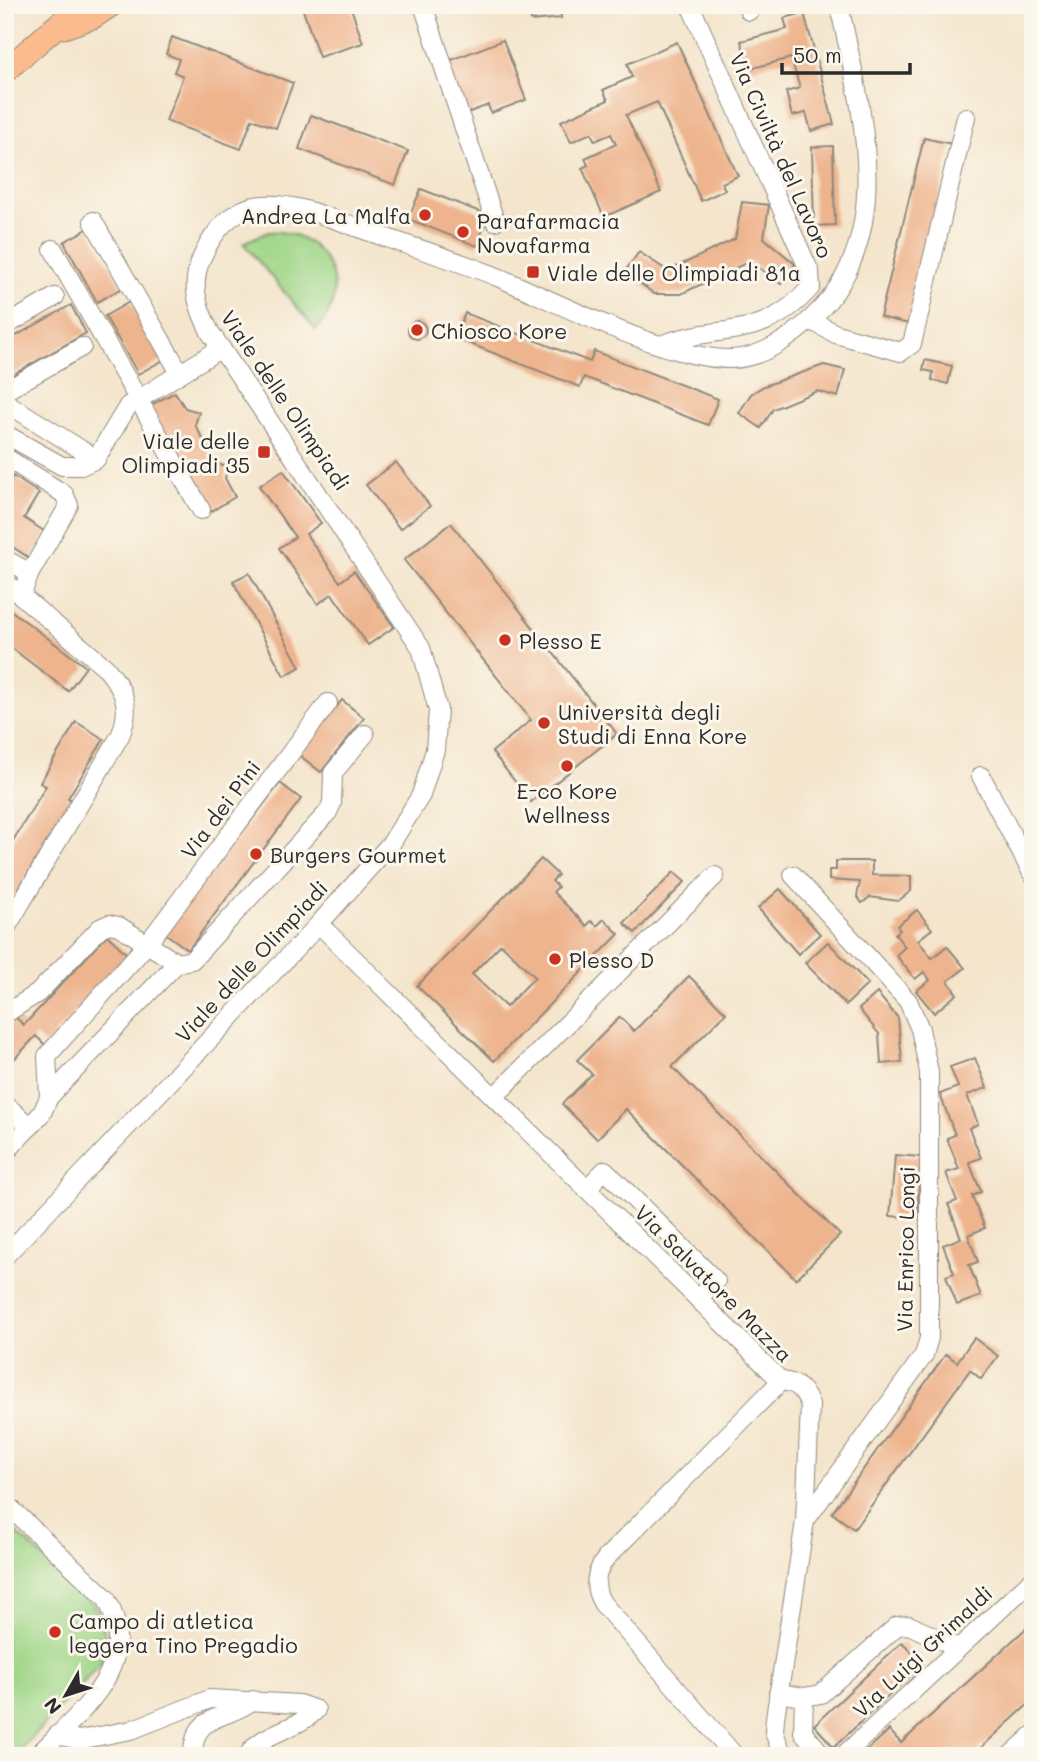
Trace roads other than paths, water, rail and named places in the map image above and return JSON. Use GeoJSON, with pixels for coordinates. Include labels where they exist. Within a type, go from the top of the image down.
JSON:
{"type":"FeatureCollection","features":[{"type":"Feature","properties":{"kind":"main road"},"geometry":{"type":"LineString","coordinates":[[5,71],[44,34],[81,5]]}},
{"type":"Feature","properties":{"kind":"main road"},"geometry":{"type":"LineString","coordinates":[[44,34],[93,17],[111,5]]}},
{"type":"Feature","properties":{"kind":"street"},"geometry":{"type":"LineString","coordinates":[[423,5],[495,221]]}},
{"type":"Feature","properties":{"kind":"street","name":"Via Civiltà del Lavoro"},"geometry":{"type":"LineString","coordinates":[[660,345],[689,334],[726,334],[754,327],[794,306],[811,287],[810,272],[690,5]]}},
{"type":"Feature","properties":{"kind":"street","name":"Viale delle Olimpiadi"},"geometry":{"type":"LineString","coordinates":[[5,1256],[319,924],[391,842],[421,795],[435,750],[439,728],[436,694],[421,648],[391,598],[221,348],[201,313],[194,280],[209,242],[222,225],[242,209],[278,205],[328,218],[470,267],[660,345],[702,357],[732,359],[780,343],[826,305],[853,263],[866,223],[862,127],[839,5]]}},
{"type":"Feature","properties":{"kind":"street"},"geometry":{"type":"LineString","coordinates":[[810,320],[836,334],[901,352],[912,344],[966,117]]}},
{"type":"Feature","properties":{"kind":"street"},"geometry":{"type":"LineString","coordinates":[[93,221],[180,373]]}},
{"type":"Feature","properties":{"kind":"street"},"geometry":{"type":"LineString","coordinates":[[53,249],[201,510]]}},
{"type":"Feature","properties":{"kind":"street"},"geometry":{"type":"LineString","coordinates":[[5,326],[55,297]]}},
{"type":"Feature","properties":{"kind":"street"},"geometry":{"type":"LineString","coordinates":[[5,391],[82,347]]}},
{"type":"Feature","properties":{"kind":"street"},"geometry":{"type":"LineString","coordinates":[[5,435],[62,466],[80,466],[96,458],[128,405],[221,348]]}},
{"type":"Feature","properties":{"kind":"street"},"geometry":{"type":"LineString","coordinates":[[5,402],[96,458]]}},
{"type":"Feature","properties":{"kind":"street"},"geometry":{"type":"LineString","coordinates":[[5,457],[64,494],[69,505],[30,573],[22,593]]}},
{"type":"Feature","properties":{"kind":"street"},"geometry":{"type":"LineString","coordinates":[[5,559],[30,573]]}},
{"type":"Feature","properties":{"kind":"street"},"geometry":{"type":"LineString","coordinates":[[5,582],[22,593],[105,667],[118,682],[128,702],[128,718],[120,736],[5,930]]}},
{"type":"Feature","properties":{"kind":"street","name":"Via dei Pini"},"geometry":{"type":"LineString","coordinates":[[49,1097],[47,1055],[148,943],[328,703]]}},
{"type":"Feature","properties":{"kind":"street"},"geometry":{"type":"LineString","coordinates":[[5,1153],[30,1127],[49,1097],[177,963],[192,960],[328,812],[332,803],[333,773],[365,734]]}},
{"type":"Feature","properties":{"kind":"street"},"geometry":{"type":"LineString","coordinates":[[981,776],[1033,875]]}},
{"type":"Feature","properties":{"kind":"street","name":"Via Enrico Longi"},"geometry":{"type":"LineString","coordinates":[[783,1756],[774,1732],[805,1521],[924,1355],[926,1347],[929,1072],[920,1029],[908,1001],[793,875]]}},
{"type":"Feature","properties":{"kind":"street"},"geometry":{"type":"LineString","coordinates":[[494,1097],[715,876]]}},
{"type":"Feature","properties":{"kind":"street"},"geometry":{"type":"LineString","coordinates":[[5,1014],[38,993],[100,928],[108,924],[119,926],[177,963]]}},
{"type":"Feature","properties":{"kind":"street","name":"Via Salvatore Mazza"},"geometry":{"type":"LineString","coordinates":[[319,924],[781,1381],[607,1557],[596,1576],[595,1590],[603,1604],[735,1756]]}},
{"type":"Feature","properties":{"kind":"street"},"geometry":{"type":"LineString","coordinates":[[5,1104],[30,1127]]}},
{"type":"Feature","properties":{"kind":"street"},"geometry":{"type":"LineString","coordinates":[[586,1189],[605,1170],[716,1281],[698,1299]]}},
{"type":"Feature","properties":{"kind":"street"},"geometry":{"type":"LineString","coordinates":[[781,1381],[793,1381],[804,1392],[810,1405],[805,1521]]}},
{"type":"Feature","properties":{"kind":"street"},"geometry":{"type":"LineString","coordinates":[[5,1503],[106,1598],[116,1616],[117,1657],[107,1678],[37,1756]]}},
{"type":"Feature","properties":{"kind":"street","name":"Via Luigi Grimaldi"},"geometry":{"type":"LineString","coordinates":[[843,1756],[1033,1579]]}},
{"type":"Feature","properties":{"kind":"street"},"geometry":{"type":"LineString","coordinates":[[778,1693],[804,1697],[821,1694],[897,1626],[909,1625],[958,1648]]}},
{"type":"Feature","properties":{"kind":"street"},"geometry":{"type":"LineString","coordinates":[[804,1697],[803,1732],[823,1756]]}},
{"type":"Feature","properties":{"kind":"street"},"geometry":{"type":"LineString","coordinates":[[57,1735],[79,1740],[131,1730],[210,1699],[299,1704],[316,1710],[305,1722],[255,1744],[248,1756]]}},
{"type":"Feature","properties":{"kind":"street"},"geometry":{"type":"LineString","coordinates":[[193,1756],[195,1734],[208,1720],[240,1711],[253,1700]]}},
{"type":"Feature","properties":{"kind":"street"},"geometry":{"type":"LineString","coordinates":[[1010,1756],[1033,1735]]}},
{"type":"Feature","properties":{"kind":"place","name":"Andrea La Malfa"},"geometry":{"type":"Point","coordinates":[425,215]}},
{"type":"Feature","properties":{"kind":"place","name":"Parafarmacia Novafarma"},"geometry":{"type":"Point","coordinates":[463,232]}},
{"type":"Feature","properties":{"kind":"place","name":"Viale delle Olimpiadi 81a"},"geometry":{"type":"Point","coordinates":[533,272]}},
{"type":"Feature","properties":{"kind":"place","name":"Chiosco Kore"},"geometry":{"type":"Point","coordinates":[417,330]}},
{"type":"Feature","properties":{"kind":"place","name":"Viale delle Olimpiadi 35"},"geometry":{"type":"Point","coordinates":[264,452]}},
{"type":"Feature","properties":{"kind":"place","name":"Plesso E"},"geometry":{"type":"Point","coordinates":[505,640]}},
{"type":"Feature","properties":{"kind":"place","name":"Università degli Studi di Enna Kore"},"geometry":{"type":"Point","coordinates":[544,723]}},
{"type":"Feature","properties":{"kind":"place","name":"E-co Kore Wellness"},"geometry":{"type":"Point","coordinates":[567,766]}},
{"type":"Feature","properties":{"kind":"place","name":"Burgers Gourmet"},"geometry":{"type":"Point","coordinates":[256,854]}},
{"type":"Feature","properties":{"kind":"place","name":"Plesso D"},"geometry":{"type":"Point","coordinates":[555,959]}},
{"type":"Feature","properties":{"kind":"place","name":"Campo di atletica leggera Tino Pregadio"},"geometry":{"type":"Point","coordinates":[55,1632]}}]}
